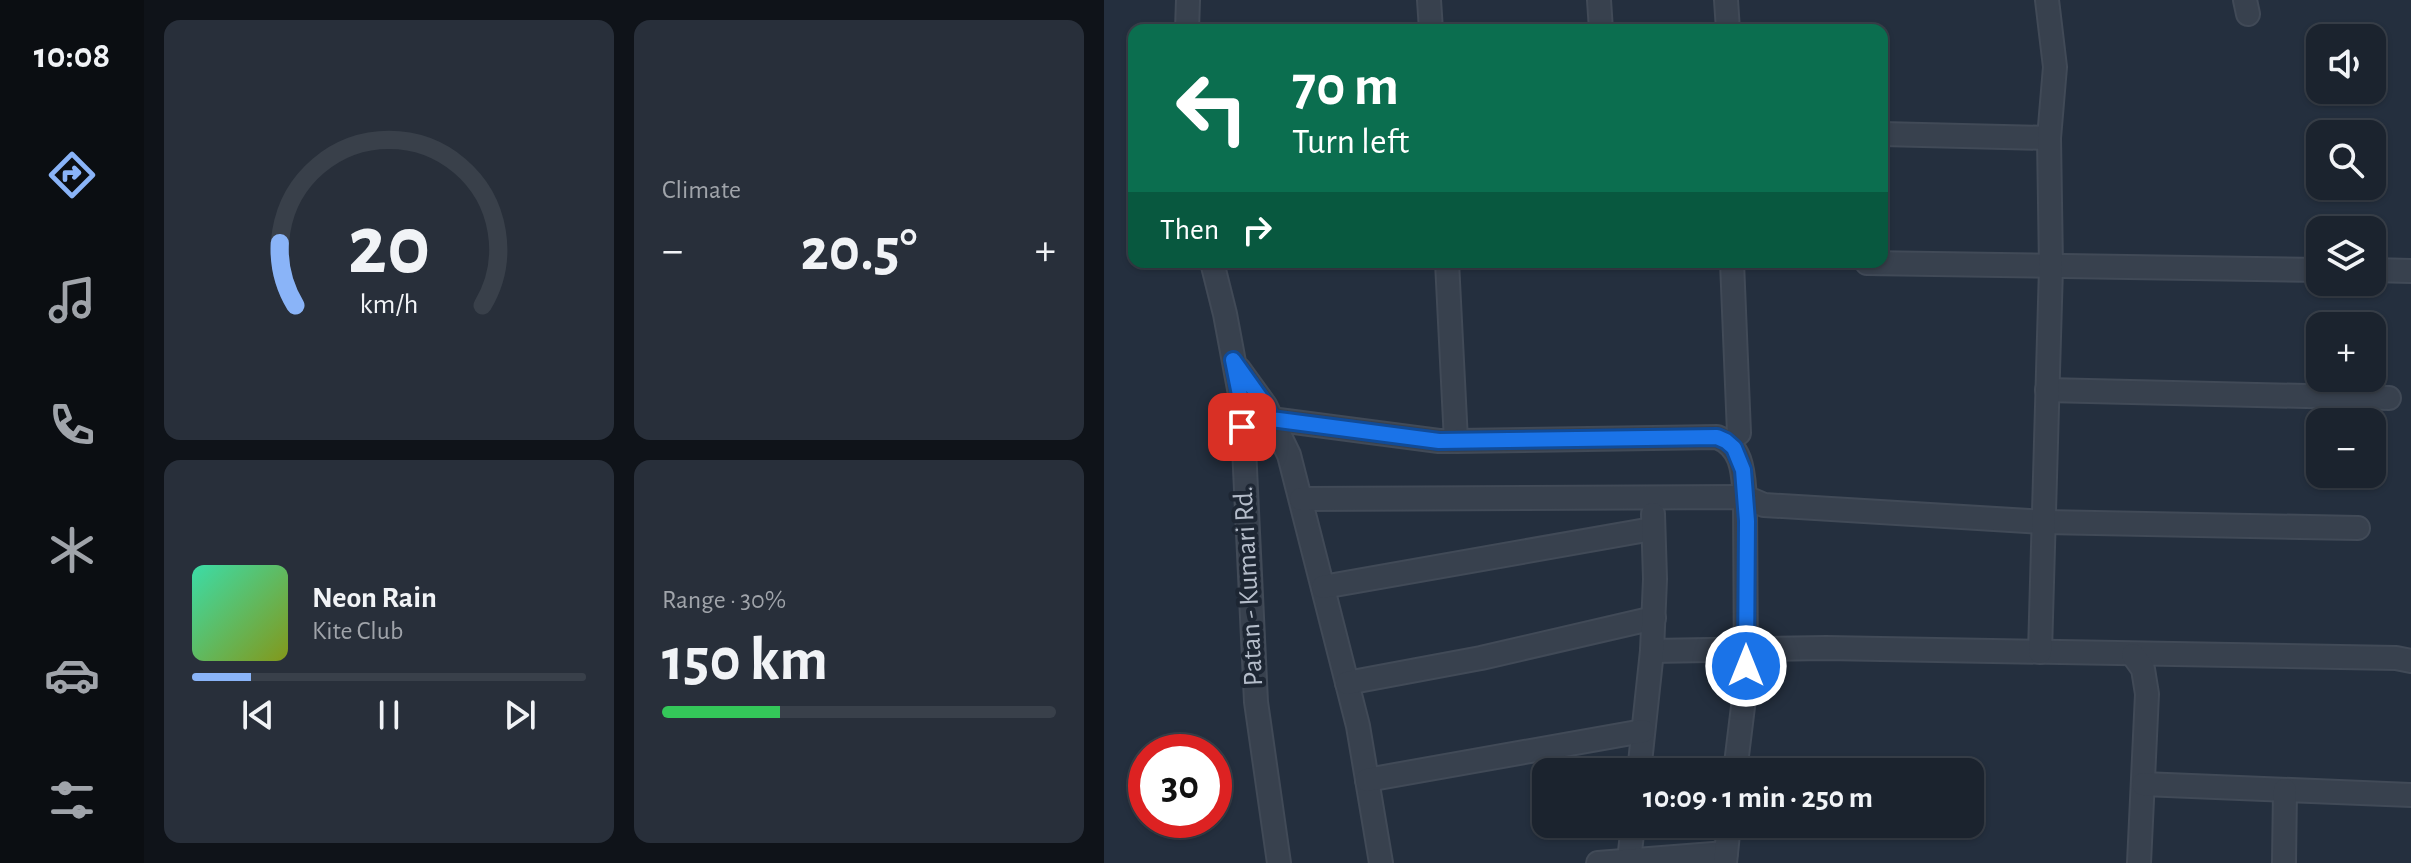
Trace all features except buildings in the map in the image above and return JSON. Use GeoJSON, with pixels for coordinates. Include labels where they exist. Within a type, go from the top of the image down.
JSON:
{"type":"FeatureCollection","features":[{"type":"Feature","properties":{"kind":"street"},"geometry":{"type":"LineString","coordinates":[[1187,24],[1188,0]]}},
{"type":"Feature","properties":{"kind":"street"},"geometry":{"type":"LineString","coordinates":[[1429,0],[1431,24]]}},
{"type":"Feature","properties":{"kind":"street"},"geometry":{"type":"LineString","coordinates":[[1599,0],[1601,24]]}},
{"type":"Feature","properties":{"kind":"street"},"geometry":{"type":"LineString","coordinates":[[1726,0],[1728,24]]}},
{"type":"Feature","properties":{"kind":"street"},"geometry":{"type":"LineString","coordinates":[[2040,652],[2051,267],[2049,138],[2055,67],[2047,0]]}},
{"type":"Feature","properties":{"kind":"street"},"geometry":{"type":"LineString","coordinates":[[1888,134],[2049,138]]}},
{"type":"Feature","properties":{"kind":"street"},"geometry":{"type":"LineString","coordinates":[[1888,263],[2306,270]]}},
{"type":"Feature","properties":{"kind":"street","name":"Patan - Kumari Rd."},"geometry":{"type":"LineString","coordinates":[[1214,268],[1242,405],[1256,702],[1279,863]]}},
{"type":"Feature","properties":{"kind":"street"},"geometry":{"type":"LineString","coordinates":[[1447,268],[1456,441]]}},
{"type":"Feature","properties":{"kind":"street"},"geometry":{"type":"LineString","coordinates":[[1732,268],[1739,433]]}},
{"type":"Feature","properties":{"kind":"street"},"geometry":{"type":"LineString","coordinates":[[2386,270],[2411,271]]}},
{"type":"Feature","properties":{"kind":"street"},"geometry":{"type":"LineString","coordinates":[[1233,360],[1265,405],[1289,455],[1358,726],[1381,863]]}},
{"type":"Feature","properties":{"kind":"street"},"geometry":{"type":"LineString","coordinates":[[2047,390],[2389,398]]}},
{"type":"Feature","properties":{"kind":"street"},"geometry":{"type":"LineString","coordinates":[[1271,419],[1439,441],[1717,437],[1726,441],[1740,459],[1745,497],[1746,682],[1737,758]]}},
{"type":"Feature","properties":{"kind":"street"},"geometry":{"type":"LineString","coordinates":[[1301,499],[1745,497],[1764,505],[2044,522],[2358,528]]}},
{"type":"Feature","properties":{"kind":"street"},"geometry":{"type":"LineString","coordinates":[[1640,758],[1654,618],[1652,529],[1655,499]]}},
{"type":"Feature","properties":{"kind":"street"},"geometry":{"type":"LineString","coordinates":[[1323,587],[1652,529]]}},
{"type":"Feature","properties":{"kind":"street"},"geometry":{"type":"LineString","coordinates":[[1347,683],[1481,658],[1654,618]]}},
{"type":"Feature","properties":{"kind":"street"},"geometry":{"type":"LineString","coordinates":[[1652,651],[1826,648],[2396,658],[2411,661]]}},
{"type":"Feature","properties":{"kind":"street"},"geometry":{"type":"LineString","coordinates":[[2133,655],[2143,669],[2147,694],[2139,863]]}},
{"type":"Feature","properties":{"kind":"street"},"geometry":{"type":"LineString","coordinates":[[1367,780],[1643,731]]}},
{"type":"Feature","properties":{"kind":"street"},"geometry":{"type":"LineString","coordinates":[[2143,784],[2411,795]]}},
{"type":"Feature","properties":{"kind":"street"},"geometry":{"type":"LineString","coordinates":[[2284,863],[2285,790]]}},
{"type":"Feature","properties":{"kind":"street"},"geometry":{"type":"LineString","coordinates":[[1629,861],[1631,838]]}},
{"type":"Feature","properties":{"kind":"street"},"geometry":{"type":"LineString","coordinates":[[1598,863],[1725,858],[1727,838]]}},
{"type":"Feature","properties":{"kind":"route"},"geometry":{"type":"LineString","coordinates":[[1242,427],[1242,405],[1233,360],[1265,405],[1271,419],[1439,441],[1717,437],[1726,441],[1734,448],[1743,470],[1747,521],[1746,666]]}}]}
